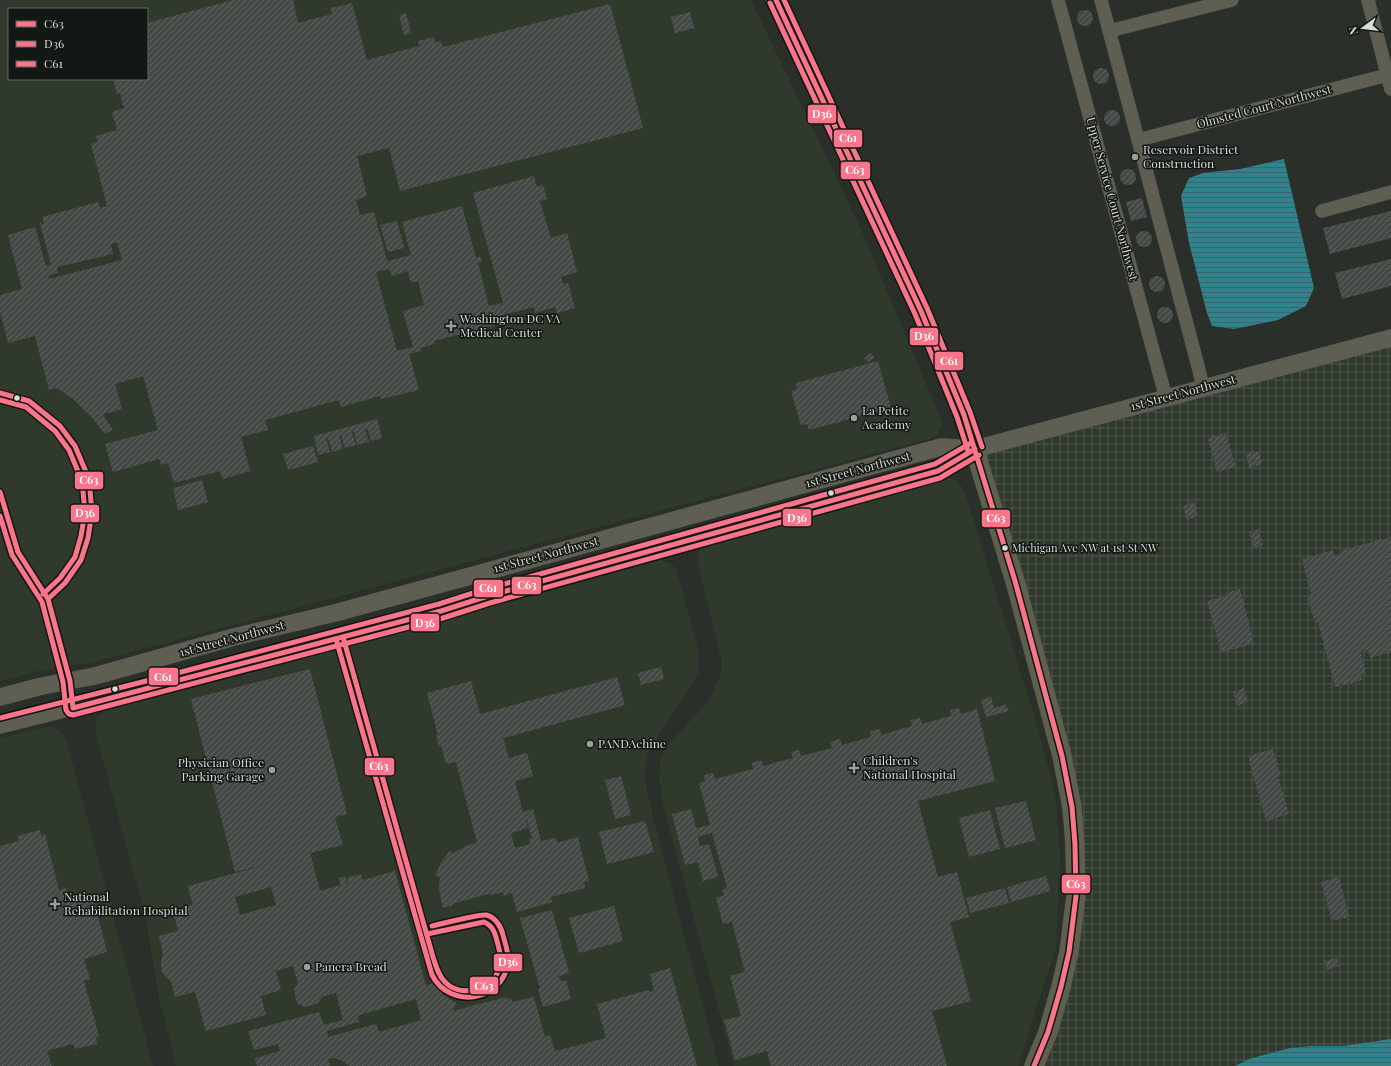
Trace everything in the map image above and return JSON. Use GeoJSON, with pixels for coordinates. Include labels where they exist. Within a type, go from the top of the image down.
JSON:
{"type":"FeatureCollection","features":[{"type":"Feature","properties":{"kind":"main road"},"geometry":{"type":"LineString","coordinates":[[776,0],[921,312],[964,415],[1015,581],[1058,742],[1069,791],[1074,825],[1076,896],[1070,946],[1057,1002],[1034,1066]]}},
{"type":"Feature","properties":{"kind":"street","name":"Upper Service Court Northwest"},"geometry":{"type":"LineString","coordinates":[[1058,0],[1166,398]]}},
{"type":"Feature","properties":{"kind":"street"},"geometry":{"type":"LineString","coordinates":[[1101,0],[1203,388]]}},
{"type":"Feature","properties":{"kind":"street"},"geometry":{"type":"LineString","coordinates":[[1109,31],[1232,0]]}},
{"type":"Feature","properties":{"kind":"street"},"geometry":{"type":"LineString","coordinates":[[1368,0],[1389,74],[1391,89]]}},
{"type":"Feature","properties":{"kind":"street","name":"Olmsted Court Northwest"},"geometry":{"type":"LineString","coordinates":[[1138,140],[1389,74]]}},
{"type":"Feature","properties":{"kind":"street"},"geometry":{"type":"LineString","coordinates":[[1322,211],[1391,192]]}},
{"type":"Feature","properties":{"kind":"street","name":"1st Street Northwest"},"geometry":{"type":"LineString","coordinates":[[0,725],[172,682],[441,611],[488,596],[938,471],[975,449],[1391,338]]}},
{"type":"Feature","properties":{"kind":"street","name":"1st Street Northwest"},"geometry":{"type":"LineString","coordinates":[[0,697],[42,686],[95,676],[234,637],[335,613],[941,447],[975,449]]}},
{"type":"Feature","properties":{"kind":"shaded area","name":"Washington DC VA Medical Center"},"geometry":{"type":"Polygon","coordinates":[[[0,0],[751,0],[860,227],[943,424],[936,437],[94,662],[37,671],[0,681],[0,0]]]}},
{"type":"Feature","properties":{"kind":"shaded area"},"geometry":{"type":"Polygon","coordinates":[[[1391,338],[1391,1066],[1034,1066],[1074,915],[1066,773],[975,449],[1391,338]]]}},
{"type":"Feature","properties":{"kind":"shaded area","name":"Children's National Hospital"},"geometry":{"type":"Polygon","coordinates":[[[943,477],[957,480],[964,490],[1033,712],[1055,792],[1060,856],[1056,947],[1018,1066],[734,1066],[662,802],[659,776],[660,760],[669,743],[709,701],[721,674],[721,659],[697,561],[700,544],[943,477]]]}},
{"type":"Feature","properties":{"kind":"shaded area"},"geometry":{"type":"Polygon","coordinates":[[[661,560],[671,564],[676,569],[698,649],[698,674],[648,752],[644,776],[655,825],[719,1066],[176,1066],[159,999],[146,919],[95,730],[97,718],[105,709],[661,560]]]}},
{"type":"Feature","properties":{"kind":"shaded area","name":"National Rehabilitation Hospital"},"geometry":{"type":"Polygon","coordinates":[[[49,726],[61,731],[67,742],[153,1066],[0,1066],[0,738],[49,726]]]}},
{"type":"Feature","properties":{"kind":"water"},"geometry":{"type":"Polygon","coordinates":[[[1284,159],[1314,288],[1306,306],[1278,320],[1234,329],[1212,326],[1207,313],[1189,243],[1181,196],[1189,178],[1203,173],[1240,169],[1284,159]]]}},
{"type":"Feature","properties":{"kind":"water"},"geometry":{"type":"Polygon","coordinates":[[[1391,1039],[1391,1066],[1235,1066],[1249,1059],[1290,1048],[1344,1046],[1391,1039]]]}},
{"type":"Feature","properties":{"kind":"building"},"geometry":{"type":"Polygon","coordinates":[[[233,0],[293,0],[298,23],[332,14],[331,8],[352,3],[367,60],[419,46],[418,41],[434,37],[435,43],[441,41],[443,47],[610,4],[643,128],[400,191],[389,148],[357,156],[367,196],[356,200],[360,215],[374,212],[387,261],[411,255],[402,222],[462,206],[476,258],[480,256],[482,262],[478,263],[489,306],[503,303],[473,193],[534,176],[537,187],[543,185],[547,199],[540,201],[551,238],[567,233],[577,272],[561,277],[563,284],[568,283],[575,308],[557,313],[555,307],[535,313],[534,307],[507,314],[508,317],[494,321],[495,325],[434,341],[435,344],[420,348],[421,351],[409,354],[419,390],[381,399],[380,396],[341,407],[339,400],[265,420],[268,430],[241,437],[250,471],[223,479],[220,471],[174,483],[168,463],[161,465],[159,459],[113,472],[105,444],[158,430],[143,376],[115,384],[122,409],[107,412],[103,415],[113,430],[105,434],[92,418],[73,399],[57,388],[49,390],[35,336],[8,343],[0,312],[0,295],[22,289],[8,235],[35,227],[46,266],[51,265],[40,223],[44,224],[42,217],[98,202],[100,208],[107,206],[91,144],[98,142],[96,136],[117,130],[112,112],[124,108],[120,93],[117,94],[113,80],[148,80],[148,23],[233,0]],[[117,242],[111,245],[113,254],[57,267],[58,273],[48,276],[49,279],[122,260],[117,242]],[[389,269],[376,272],[397,351],[413,347],[403,311],[424,305],[418,281],[411,283],[408,271],[392,276],[389,269]]]}},
{"type":"Feature","properties":{"kind":"building"},"geometry":{"type":"Polygon","coordinates":[[[1082,10],[1088,10],[1093,15],[1091,24],[1088,26],[1082,26],[1077,21],[1077,15],[1082,10]]]}},
{"type":"Feature","properties":{"kind":"building"},"geometry":{"type":"Polygon","coordinates":[[[690,12],[694,28],[675,33],[671,17],[690,12]]]}},
{"type":"Feature","properties":{"kind":"building"},"geometry":{"type":"Polygon","coordinates":[[[406,13],[411,33],[404,35],[399,15],[406,13]]]}},
{"type":"Feature","properties":{"kind":"building"},"geometry":{"type":"Polygon","coordinates":[[[1098,68],[1104,68],[1109,73],[1107,82],[1104,84],[1098,84],[1093,79],[1093,73],[1098,68]]]}},
{"type":"Feature","properties":{"kind":"building"},"geometry":{"type":"Polygon","coordinates":[[[1109,110],[1115,110],[1120,115],[1118,124],[1115,126],[1109,126],[1104,121],[1104,115],[1109,110]]]}},
{"type":"Feature","properties":{"kind":"building"},"geometry":{"type":"Polygon","coordinates":[[[1125,169],[1131,169],[1136,174],[1134,183],[1131,185],[1125,185],[1120,180],[1120,174],[1125,169]]]}},
{"type":"Feature","properties":{"kind":"building"},"geometry":{"type":"Polygon","coordinates":[[[1142,198],[1147,217],[1131,221],[1126,202],[1142,198]]]}},
{"type":"Feature","properties":{"kind":"building"},"geometry":{"type":"Polygon","coordinates":[[[1391,211],[1391,238],[1330,254],[1323,228],[1391,211]]]}},
{"type":"Feature","properties":{"kind":"building"},"geometry":{"type":"Polygon","coordinates":[[[397,221],[404,248],[388,252],[380,225],[397,221]]]}},
{"type":"Feature","properties":{"kind":"building"},"geometry":{"type":"Polygon","coordinates":[[[1141,231],[1147,231],[1152,236],[1150,245],[1147,247],[1141,247],[1136,242],[1136,236],[1141,231]]]}},
{"type":"Feature","properties":{"kind":"building"},"geometry":{"type":"Polygon","coordinates":[[[1391,259],[1391,286],[1342,299],[1335,273],[1391,259]]]}},
{"type":"Feature","properties":{"kind":"building"},"geometry":{"type":"Polygon","coordinates":[[[1154,276],[1160,276],[1165,281],[1163,290],[1160,292],[1154,292],[1149,287],[1149,281],[1154,276]]]}},
{"type":"Feature","properties":{"kind":"building"},"geometry":{"type":"Polygon","coordinates":[[[1162,307],[1168,307],[1173,312],[1171,321],[1168,323],[1162,323],[1157,318],[1157,312],[1162,307]]]}},
{"type":"Feature","properties":{"kind":"building"},"geometry":{"type":"Polygon","coordinates":[[[871,353],[874,358],[868,362],[864,358],[871,353]]]}},
{"type":"Feature","properties":{"kind":"building"},"geometry":{"type":"Polygon","coordinates":[[[878,361],[891,408],[809,430],[807,424],[801,425],[791,391],[797,389],[796,383],[878,361]]]}},
{"type":"Feature","properties":{"kind":"building"},"geometry":{"type":"Polygon","coordinates":[[[377,419],[382,438],[371,441],[367,428],[365,428],[369,442],[357,445],[354,431],[352,432],[356,445],[345,448],[341,435],[339,435],[343,449],[332,452],[328,438],[326,438],[330,452],[318,455],[314,436],[377,419]]]}},
{"type":"Feature","properties":{"kind":"building"},"geometry":{"type":"Polygon","coordinates":[[[1226,433],[1236,467],[1217,472],[1208,438],[1226,433]]]}},
{"type":"Feature","properties":{"kind":"building"},"geometry":{"type":"Polygon","coordinates":[[[313,446],[318,462],[288,470],[283,454],[313,446]]]}},
{"type":"Feature","properties":{"kind":"building"},"geometry":{"type":"Polygon","coordinates":[[[1259,451],[1262,464],[1249,468],[1246,454],[1259,451]]]}},
{"type":"Feature","properties":{"kind":"building"},"geometry":{"type":"Polygon","coordinates":[[[202,480],[208,502],[178,510],[173,488],[202,480]]]}},
{"type":"Feature","properties":{"kind":"building"},"geometry":{"type":"Polygon","coordinates":[[[1194,502],[1198,516],[1187,520],[1183,506],[1194,502]]]}},
{"type":"Feature","properties":{"kind":"building"},"geometry":{"type":"Polygon","coordinates":[[[1258,529],[1263,545],[1254,548],[1249,532],[1258,529]]]}},
{"type":"Feature","properties":{"kind":"building"},"geometry":{"type":"Polygon","coordinates":[[[1391,537],[1391,652],[1370,658],[1368,650],[1361,652],[1366,674],[1361,675],[1362,680],[1335,687],[1318,622],[1315,623],[1307,595],[1311,594],[1302,559],[1333,550],[1335,556],[1342,554],[1342,550],[1391,537]]]}},
{"type":"Feature","properties":{"kind":"building"},"geometry":{"type":"Polygon","coordinates":[[[1240,589],[1254,644],[1221,652],[1207,601],[1226,596],[1225,593],[1240,589]]]}},
{"type":"Feature","properties":{"kind":"building"},"geometry":{"type":"Polygon","coordinates":[[[661,667],[664,679],[641,685],[638,673],[661,667]]]}},
{"type":"Feature","properties":{"kind":"building"},"geometry":{"type":"Polygon","coordinates":[[[310,669],[347,814],[335,817],[343,845],[310,853],[320,891],[341,885],[339,878],[345,876],[348,884],[347,878],[361,874],[363,880],[395,871],[426,986],[434,983],[443,995],[456,1003],[453,1011],[506,997],[507,999],[511,998],[512,1002],[534,997],[545,1037],[550,1035],[555,1051],[606,1038],[597,1004],[649,990],[649,992],[654,991],[650,974],[670,968],[697,1066],[349,1066],[345,1062],[334,1058],[328,1059],[330,1066],[257,1066],[255,1058],[280,1051],[278,1044],[254,1050],[248,1031],[319,1012],[324,1025],[343,1020],[336,993],[322,997],[318,1003],[305,1007],[297,1003],[294,990],[298,983],[293,966],[276,971],[281,990],[261,996],[266,1015],[206,1031],[195,992],[175,997],[171,981],[162,972],[161,962],[163,953],[159,936],[178,931],[173,911],[193,905],[188,886],[272,863],[235,872],[191,699],[310,669]],[[271,887],[235,897],[240,915],[276,905],[271,887]],[[416,999],[359,1015],[359,1022],[327,1031],[328,1037],[376,1024],[379,1032],[421,1020],[416,999]]]}},
{"type":"Feature","properties":{"kind":"building"},"geometry":{"type":"Polygon","coordinates":[[[617,677],[625,705],[503,738],[509,758],[527,753],[533,776],[515,781],[523,812],[533,809],[541,841],[556,838],[557,843],[578,837],[589,881],[584,882],[585,888],[551,897],[552,902],[517,912],[512,893],[504,896],[503,892],[491,895],[491,893],[443,908],[439,889],[440,877],[435,876],[441,862],[450,851],[452,854],[477,842],[456,762],[446,764],[441,745],[439,746],[436,735],[438,735],[427,693],[471,681],[480,714],[617,677]],[[527,820],[528,828],[511,833],[515,848],[530,844],[529,839],[532,838],[527,820]]]}},
{"type":"Feature","properties":{"kind":"building"},"geometry":{"type":"Polygon","coordinates":[[[1244,688],[1248,702],[1237,706],[1233,692],[1244,688]]]}},
{"type":"Feature","properties":{"kind":"building"},"geometry":{"type":"Polygon","coordinates":[[[991,697],[994,708],[1006,705],[1009,711],[986,717],[981,700],[991,697]]]}},
{"type":"Feature","properties":{"kind":"building"},"geometry":{"type":"Polygon","coordinates":[[[959,708],[961,714],[977,709],[995,781],[918,801],[938,877],[957,872],[969,917],[950,922],[971,1001],[932,1011],[947,1066],[771,1066],[767,1051],[735,1060],[724,1020],[741,1016],[730,976],[745,972],[732,922],[723,924],[716,898],[724,895],[722,890],[727,888],[712,833],[698,837],[700,846],[709,844],[718,877],[703,881],[698,862],[685,865],[672,814],[691,809],[696,828],[710,825],[699,783],[705,781],[704,775],[713,773],[715,779],[753,769],[752,763],[761,760],[763,766],[793,758],[791,752],[799,750],[801,756],[832,748],[830,742],[840,739],[842,745],[871,737],[870,731],[880,729],[881,735],[912,726],[911,720],[920,718],[922,724],[951,716],[950,710],[959,708]]]}},
{"type":"Feature","properties":{"kind":"building"},"geometry":{"type":"Polygon","coordinates":[[[1273,749],[1281,776],[1278,777],[1289,814],[1266,821],[1248,756],[1273,749]]]}},
{"type":"Feature","properties":{"kind":"building"},"geometry":{"type":"Polygon","coordinates":[[[621,776],[631,815],[615,819],[605,780],[621,776]]]}},
{"type":"Feature","properties":{"kind":"building"},"geometry":{"type":"Polygon","coordinates":[[[1026,801],[1036,840],[1005,848],[995,808],[1026,801]]]}},
{"type":"Feature","properties":{"kind":"building"},"geometry":{"type":"Polygon","coordinates":[[[990,810],[1000,849],[969,857],[959,818],[990,810]]]}},
{"type":"Feature","properties":{"kind":"building"},"geometry":{"type":"Polygon","coordinates":[[[645,821],[654,852],[607,864],[599,832],[645,821]]]}},
{"type":"Feature","properties":{"kind":"building"},"geometry":{"type":"Polygon","coordinates":[[[40,830],[41,836],[45,834],[59,890],[66,888],[70,903],[93,897],[107,952],[84,959],[90,979],[84,981],[99,1036],[96,1037],[97,1044],[75,1049],[73,1044],[47,1051],[52,1066],[0,1066],[0,846],[19,841],[18,836],[40,830]]]}},
{"type":"Feature","properties":{"kind":"building"},"geometry":{"type":"Polygon","coordinates":[[[1046,876],[1050,891],[1011,902],[1007,887],[1046,876]]]}},
{"type":"Feature","properties":{"kind":"building"},"geometry":{"type":"Polygon","coordinates":[[[1339,877],[1349,917],[1332,921],[1321,882],[1339,877]]]}},
{"type":"Feature","properties":{"kind":"building"},"geometry":{"type":"Polygon","coordinates":[[[1005,888],[1009,903],[970,913],[966,898],[1005,888]]]}},
{"type":"Feature","properties":{"kind":"building"},"geometry":{"type":"Polygon","coordinates":[[[614,906],[623,941],[579,953],[569,918],[614,906]]]}},
{"type":"Feature","properties":{"kind":"building"},"geometry":{"type":"Polygon","coordinates":[[[552,910],[569,973],[559,976],[561,982],[566,980],[571,999],[543,1007],[538,989],[540,988],[520,918],[552,910]]]}},
{"type":"Feature","properties":{"kind":"building"},"geometry":{"type":"Polygon","coordinates":[[[1337,958],[1339,966],[1327,970],[1324,961],[1337,958]]]}},
{"type":"Feature","properties":{"kind":"transit line","name":"C63"},"geometry":{"type":"LineString","coordinates":[[776,0],[921,311],[964,415],[1015,581],[1062,756],[1072,807],[1075,844],[1076,896],[1069,952],[1061,987],[1048,1032],[1034,1066]]}},
{"type":"Feature","properties":{"kind":"transit line","name":"C61"},"geometry":{"type":"LineString","coordinates":[[784,0],[927,308],[970,412],[982,447]]}},
{"type":"Feature","properties":{"kind":"transit line","name":"D36"},"geometry":{"type":"LineString","coordinates":[[770,3],[915,314],[957,417],[968,451]]}},
{"type":"Feature","properties":{"kind":"transit line","name":"C63"},"geometry":{"type":"LineString","coordinates":[[0,393],[29,401],[60,426],[75,446],[89,479],[92,512],[88,538],[81,560],[65,583],[48,599]]}},
{"type":"Feature","properties":{"kind":"transit line","name":"D36"},"geometry":{"type":"LineString","coordinates":[[0,400],[26,407],[55,431],[69,450],[82,481],[85,512],[81,536],[75,557],[60,578],[43,594]]}},
{"type":"Feature","properties":{"kind":"transit line","name":"C61"},"geometry":{"type":"LineString","coordinates":[[0,718],[439,604],[486,589],[935,464],[971,443]]}},
{"type":"Feature","properties":{"kind":"transit line","name":"C63"},"geometry":{"type":"LineString","coordinates":[[73,708],[441,611],[488,596],[938,471],[975,449]]}},
{"type":"Feature","properties":{"kind":"transit line","name":"D36"},"geometry":{"type":"LineString","coordinates":[[0,516],[12,555],[42,602],[63,682],[66,710],[69,714],[73,715],[443,618],[490,603],[940,478],[979,455]]}},
{"type":"Feature","properties":{"kind":"transit line","name":"C63"},"geometry":{"type":"LineString","coordinates":[[0,492],[18,552],[48,599],[70,681],[73,708]]}},
{"type":"Feature","properties":{"kind":"transit line","name":"C63"},"geometry":{"type":"LineString","coordinates":[[343,637],[436,967],[445,982],[451,987],[466,991],[474,990],[488,983],[498,972],[501,961],[499,949],[492,928],[484,922],[427,934]]}},
{"type":"Feature","properties":{"kind":"transit line","name":"D36"},"geometry":{"type":"LineString","coordinates":[[336,639],[432,975],[440,986],[451,993],[463,997],[475,997],[487,993],[497,986],[504,975],[508,959],[507,948],[502,932],[495,920],[489,916],[482,915],[432,926]]}},
{"type":"Feature","properties":{"kind":"place","name":"Reservoir District Construction"},"geometry":{"type":"Point","coordinates":[1135,157]}},
{"type":"Feature","properties":{"kind":"place","name":"Washington DC VA Medical Center"},"geometry":{"type":"Point","coordinates":[451,326]}},
{"type":"Feature","properties":{"kind":"place","name":"La Petite Academy"},"geometry":{"type":"Point","coordinates":[854,418]}},
{"type":"Feature","properties":{"kind":"place","name":"Michigan Ave NW at 1st St NW"},"geometry":{"type":"Point","coordinates":[1005,548]}},
{"type":"Feature","properties":{"kind":"place","name":"PANDAchine"},"geometry":{"type":"Point","coordinates":[590,744]}},
{"type":"Feature","properties":{"kind":"place","name":"Children's National Hospital"},"geometry":{"type":"Point","coordinates":[854,768]}},
{"type":"Feature","properties":{"kind":"place","name":"Physician Office Parking Garage"},"geometry":{"type":"Point","coordinates":[272,770]}},
{"type":"Feature","properties":{"kind":"place","name":"National Rehabilitation Hospital"},"geometry":{"type":"Point","coordinates":[55,904]}},
{"type":"Feature","properties":{"kind":"place","name":"Panera Bread"},"geometry":{"type":"Point","coordinates":[307,967]}}]}
